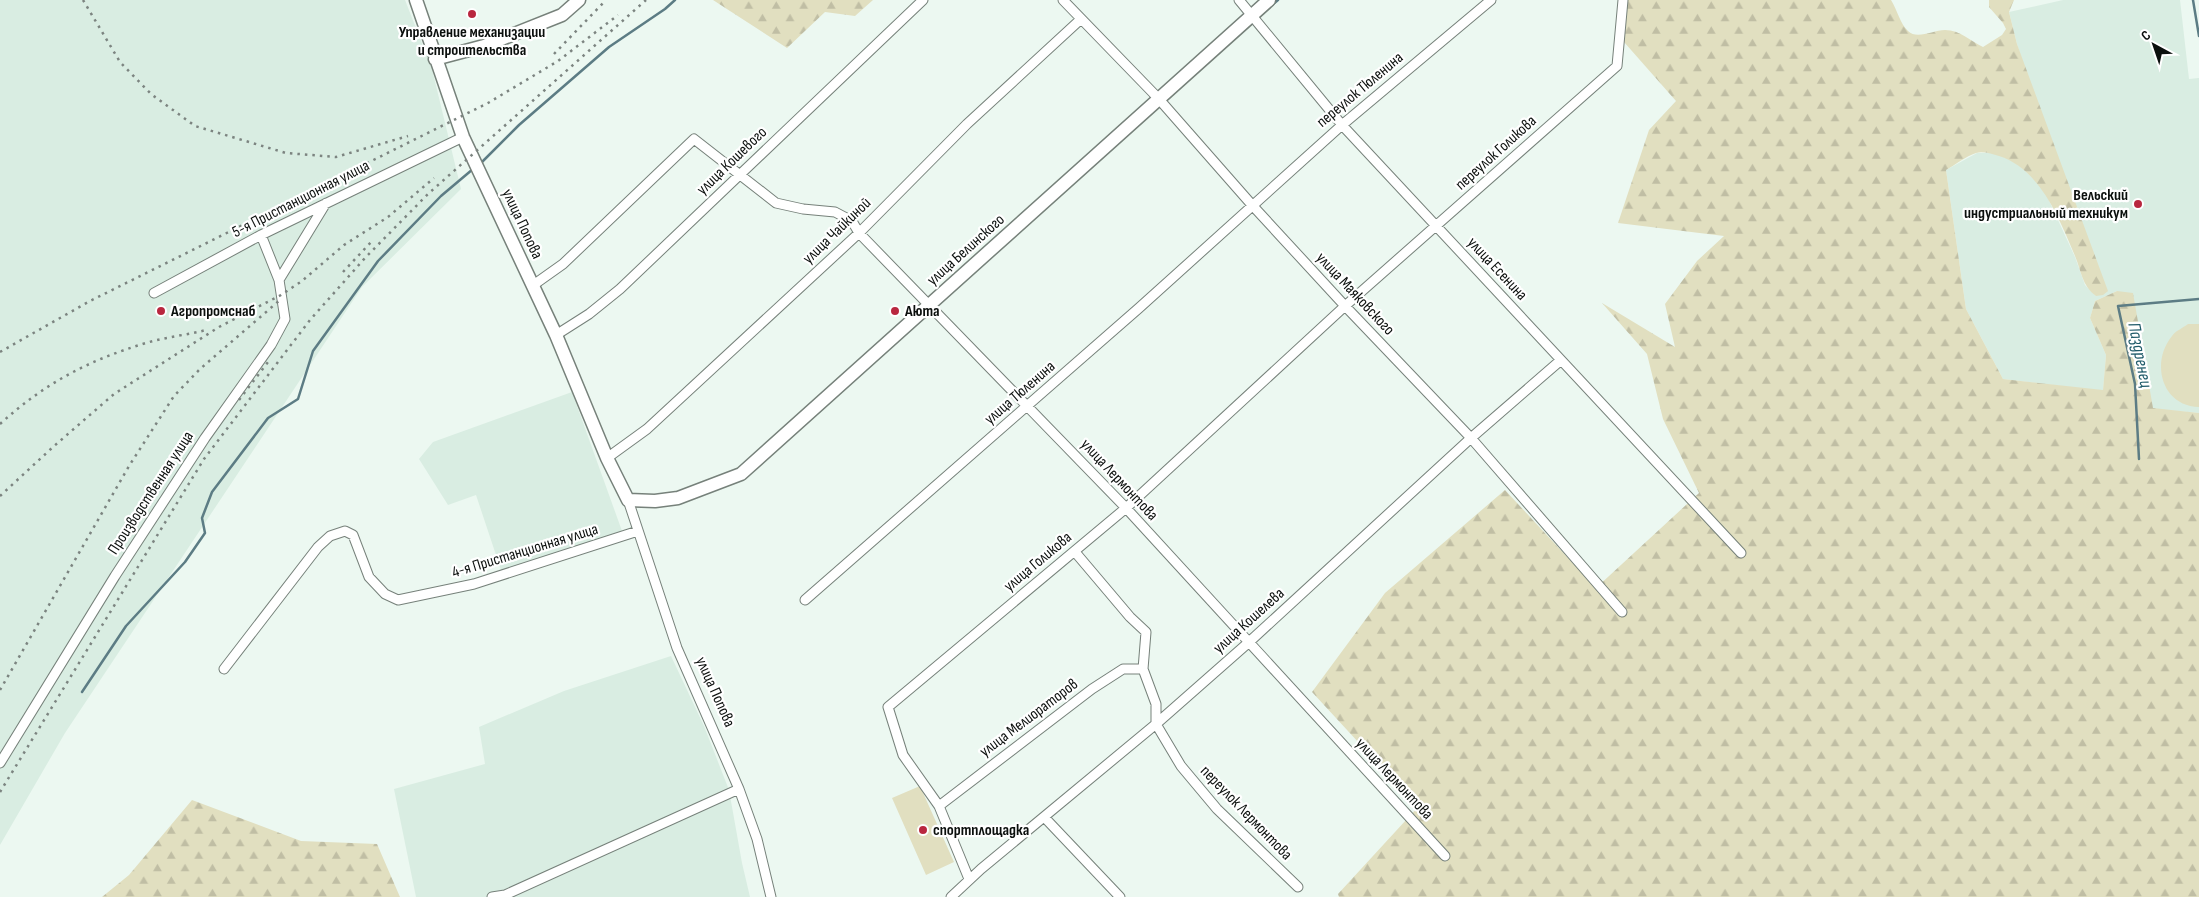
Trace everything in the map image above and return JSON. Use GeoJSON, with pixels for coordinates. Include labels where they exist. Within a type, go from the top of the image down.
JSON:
{"type":"FeatureCollection","features":[{"type":"Feature","properties":{"kind":"street","name":"улица Попова"},"geometry":{"type":"LineString","coordinates":[[416,0],[463,137],[556,336],[607,458]]}},
{"type":"Feature","properties":{"kind":"street"},"geometry":{"type":"LineString","coordinates":[[435,59],[484,46],[562,15],[579,0]]}},
{"type":"Feature","properties":{"kind":"street","name":"улица Кошевого"},"geometry":{"type":"LineString","coordinates":[[556,336],[589,314],[620,289],[923,0]]}},
{"type":"Feature","properties":{"kind":"street","name":"улица Маяковского"},"geometry":{"type":"LineString","coordinates":[[1063,0],[1158,98],[1252,205],[1471,438],[1622,612]]}},
{"type":"Feature","properties":{"kind":"street","name":"улица Есенина"},"geometry":{"type":"LineString","coordinates":[[1239,0],[1342,125],[1741,553]]}},
{"type":"Feature","properties":{"kind":"street","name":"улица Белинского"},"geometry":{"type":"LineString","coordinates":[[628,500],[655,501],[678,498],[741,474],[1268,0]]}},
{"type":"Feature","properties":{"kind":"street","name":"переулок Тюленина"},"geometry":{"type":"LineString","coordinates":[[1252,205],[1342,125],[1491,0]]}},
{"type":"Feature","properties":{"kind":"street","name":"переулок Голикова"},"geometry":{"type":"LineString","coordinates":[[1345,306],[1617,66],[1623,0]]}},
{"type":"Feature","properties":{"kind":"street","name":"улица Чайкиной"},"geometry":{"type":"LineString","coordinates":[[607,458],[647,429],[859,233],[967,124],[1081,19]]}},
{"type":"Feature","properties":{"kind":"street","name":"5-я Пристанционная улица"},"geometry":{"type":"LineString","coordinates":[[154,293],[326,202],[463,137]]}},
{"type":"Feature","properties":{"kind":"street","name":"улица Лермонтова"},"geometry":{"type":"LineString","coordinates":[[532,286],[563,264],[694,139],[776,203],[803,209],[835,212],[852,221],[859,233],[928,306],[1126,508],[1445,856]]}},
{"type":"Feature","properties":{"kind":"street"},"geometry":{"type":"LineString","coordinates":[[279,280],[326,202]]}},
{"type":"Feature","properties":{"kind":"street","name":"улица Тюленина"},"geometry":{"type":"LineString","coordinates":[[804,600],[1139,308],[1252,205]]}},
{"type":"Feature","properties":{"kind":"street","name":"Производственная улица"},"geometry":{"type":"LineString","coordinates":[[0,763],[164,500],[210,430],[271,345],[285,319],[279,280],[261,235]]}},
{"type":"Feature","properties":{"kind":"street","name":"улица Голикова"},"geometry":{"type":"LineString","coordinates":[[969,879],[938,806],[903,755],[888,708],[1126,508],[1345,306]]}},
{"type":"Feature","properties":{"kind":"street","name":"улица Кошелева"},"geometry":{"type":"LineString","coordinates":[[951,897],[969,879],[1045,818],[1156,724],[1248,643],[1471,438],[1561,360]]}},
{"type":"Feature","properties":{"kind":"street"},"geometry":{"type":"LineString","coordinates":[[607,458],[628,500]]}},
{"type":"Feature","properties":{"kind":"street","name":"улица Попова"},"geometry":{"type":"LineString","coordinates":[[628,500],[678,648],[739,788],[757,838],[771,897]]}},
{"type":"Feature","properties":{"kind":"street","name":"4-я Пристанционная улица"},"geometry":{"type":"LineString","coordinates":[[224,669],[318,546],[336,533],[346,531],[353,535],[368,577],[385,594],[398,600],[474,584],[638,531]]}},
{"type":"Feature","properties":{"kind":"street","name":"переулок Лермонтова"},"geometry":{"type":"LineString","coordinates":[[1074,552],[1130,617],[1146,632],[1144,669],[1156,704],[1156,724],[1181,766],[1217,809],[1298,888]]}},
{"type":"Feature","properties":{"kind":"street","name":"улица Мелиораторов"},"geometry":{"type":"LineString","coordinates":[[938,806],[1092,688],[1123,669],[1144,669]]}},
{"type":"Feature","properties":{"kind":"street"},"geometry":{"type":"LineString","coordinates":[[492,897],[505,895],[739,788]]}},
{"type":"Feature","properties":{"kind":"street"},"geometry":{"type":"LineString","coordinates":[[1045,818],[1120,897]]}},
{"type":"Feature","properties":{"kind":"shaded area"},"geometry":{"type":"Polygon","coordinates":[[[0,0],[405,0],[432,69],[461,189],[362,287],[65,733],[0,845],[0,0]]]}},
{"type":"Feature","properties":{"kind":"shaded area","name":"Вельский индустриальный техникум"},"geometry":{"type":"Polygon","coordinates":[[[2063,0],[2180,0],[2189,79],[2199,78],[2199,413],[2153,409],[2117,291],[2095,301],[2090,318],[2106,355],[2103,391],[2003,379],[1966,309],[1946,170],[1977,153],[1992,153],[2007,158],[2020,166],[2037,182],[2046,194],[2075,257],[2085,285],[2096,296],[2017,44],[2009,12],[2063,0]]]}},
{"type":"Feature","properties":{"kind":"shaded area"},"geometry":{"type":"Polygon","coordinates":[[[572,392],[622,531],[501,570],[476,495],[448,505],[419,459],[433,442],[572,392]]]}},
{"type":"Feature","properties":{"kind":"shaded area"},"geometry":{"type":"Polygon","coordinates":[[[671,656],[704,726],[729,790],[750,897],[416,897],[394,789],[485,764],[479,727],[564,691],[671,656]]]}},
{"type":"Feature","properties":{"kind":"green space"},"geometry":{"type":"Polygon","coordinates":[[[713,0],[873,0],[855,16],[825,12],[787,48],[713,0]]]}},
{"type":"Feature","properties":{"kind":"green space"},"geometry":{"type":"Polygon","coordinates":[[[1627,0],[1891,0],[1903,24],[1912,34],[1920,35],[1940,30],[1950,30],[1983,47],[2002,35],[2006,29],[1989,7],[1989,0],[2014,0],[2009,12],[2017,44],[2108,291],[2103,295],[2096,296],[2088,288],[2082,278],[2075,256],[2055,211],[2037,183],[2013,162],[1996,155],[1979,152],[1968,156],[1946,170],[1966,309],[2003,379],[2103,390],[2106,355],[2090,318],[2095,301],[2117,291],[2133,293],[2153,408],[2199,413],[2199,897],[1339,897],[1338,894],[1418,807],[1312,692],[1385,593],[1505,490],[1596,588],[1699,493],[1663,419],[1647,354],[1602,303],[1675,347],[1665,304],[1697,261],[1724,236],[1618,223],[1649,130],[1676,101],[1624,42],[1627,0]]]}},
{"type":"Feature","properties":{"kind":"green space"},"geometry":{"type":"Polygon","coordinates":[[[2188,324],[2199,324],[2199,407],[2186,405],[2176,399],[2168,391],[2163,381],[2161,370],[2165,347],[2173,334],[2188,324]]]}},
{"type":"Feature","properties":{"kind":"green space","name":"спортплощадка"},"geometry":{"type":"Polygon","coordinates":[[[920,786],[954,862],[926,875],[892,798],[920,786]]]}},
{"type":"Feature","properties":{"kind":"green space"},"geometry":{"type":"Polygon","coordinates":[[[192,800],[301,841],[377,844],[400,897],[102,897],[129,875],[192,800]]]}},
{"type":"Feature","properties":{"kind":"waterway"},"geometry":{"type":"LineString","coordinates":[[481,163],[519,125],[609,47],[665,9],[675,0]]}},
{"type":"Feature","properties":{"kind":"waterway"},"geometry":{"type":"LineString","coordinates":[[1272,5],[1278,0]]}},
{"type":"Feature","properties":{"kind":"waterway","name":"Паздренец"},"geometry":{"type":"LineString","coordinates":[[2193,0],[2199,36]]}},
{"type":"Feature","properties":{"kind":"waterway"},"geometry":{"type":"LineString","coordinates":[[82,692],[126,626],[185,562],[205,533],[202,518],[212,492],[268,418],[298,399],[313,351],[378,261],[441,196],[473,169]]}},
{"type":"Feature","properties":{"kind":"waterway","name":"Паздренец"},"geometry":{"type":"LineString","coordinates":[[2139,459],[2135,384],[2118,306],[2199,299]]}},
{"type":"Feature","properties":{"kind":"railway"},"geometry":{"type":"LineString","coordinates":[[83,0],[120,62],[151,94],[195,126],[286,153],[336,157],[408,136]]}},
{"type":"Feature","properties":{"kind":"railway"},"geometry":{"type":"LineString","coordinates":[[554,54],[606,0]]}},
{"type":"Feature","properties":{"kind":"railway"},"geometry":{"type":"LineString","coordinates":[[0,792],[204,459],[310,320],[365,258],[428,194],[646,0]]}},
{"type":"Feature","properties":{"kind":"railway"},"geometry":{"type":"LineString","coordinates":[[0,352],[90,301],[488,103],[558,61],[618,15]]}},
{"type":"Feature","properties":{"kind":"railway"},"geometry":{"type":"LineString","coordinates":[[0,496],[114,394],[219,327],[281,295],[302,281],[344,245],[388,217],[434,178]]}},
{"type":"Feature","properties":{"kind":"railway"},"geometry":{"type":"LineString","coordinates":[[343,272],[372,241]]}},
{"type":"Feature","properties":{"kind":"railway"},"geometry":{"type":"LineString","coordinates":[[0,690],[129,466],[174,396],[200,369],[280,300]]}},
{"type":"Feature","properties":{"kind":"railway"},"geometry":{"type":"LineString","coordinates":[[0,424],[34,396],[68,374],[87,365],[146,343],[206,330]]}},
{"type":"Feature","properties":{"kind":"railway"},"geometry":{"type":"LineString","coordinates":[[239,400],[268,362]]}},
{"type":"Feature","properties":{"kind":"place","name":"Управление механизации и строительства"},"geometry":{"type":"Point","coordinates":[472,14]}},
{"type":"Feature","properties":{"kind":"place","name":"Вельский индустриальный техникум"},"geometry":{"type":"Point","coordinates":[2138,204]}},
{"type":"Feature","properties":{"kind":"place","name":"Агропромснаб"},"geometry":{"type":"Point","coordinates":[161,311]}},
{"type":"Feature","properties":{"kind":"place","name":"Аюта"},"geometry":{"type":"Point","coordinates":[895,311]}},
{"type":"Feature","properties":{"kind":"place","name":"спортплощадка"},"geometry":{"type":"Point","coordinates":[923,830]}}]}
